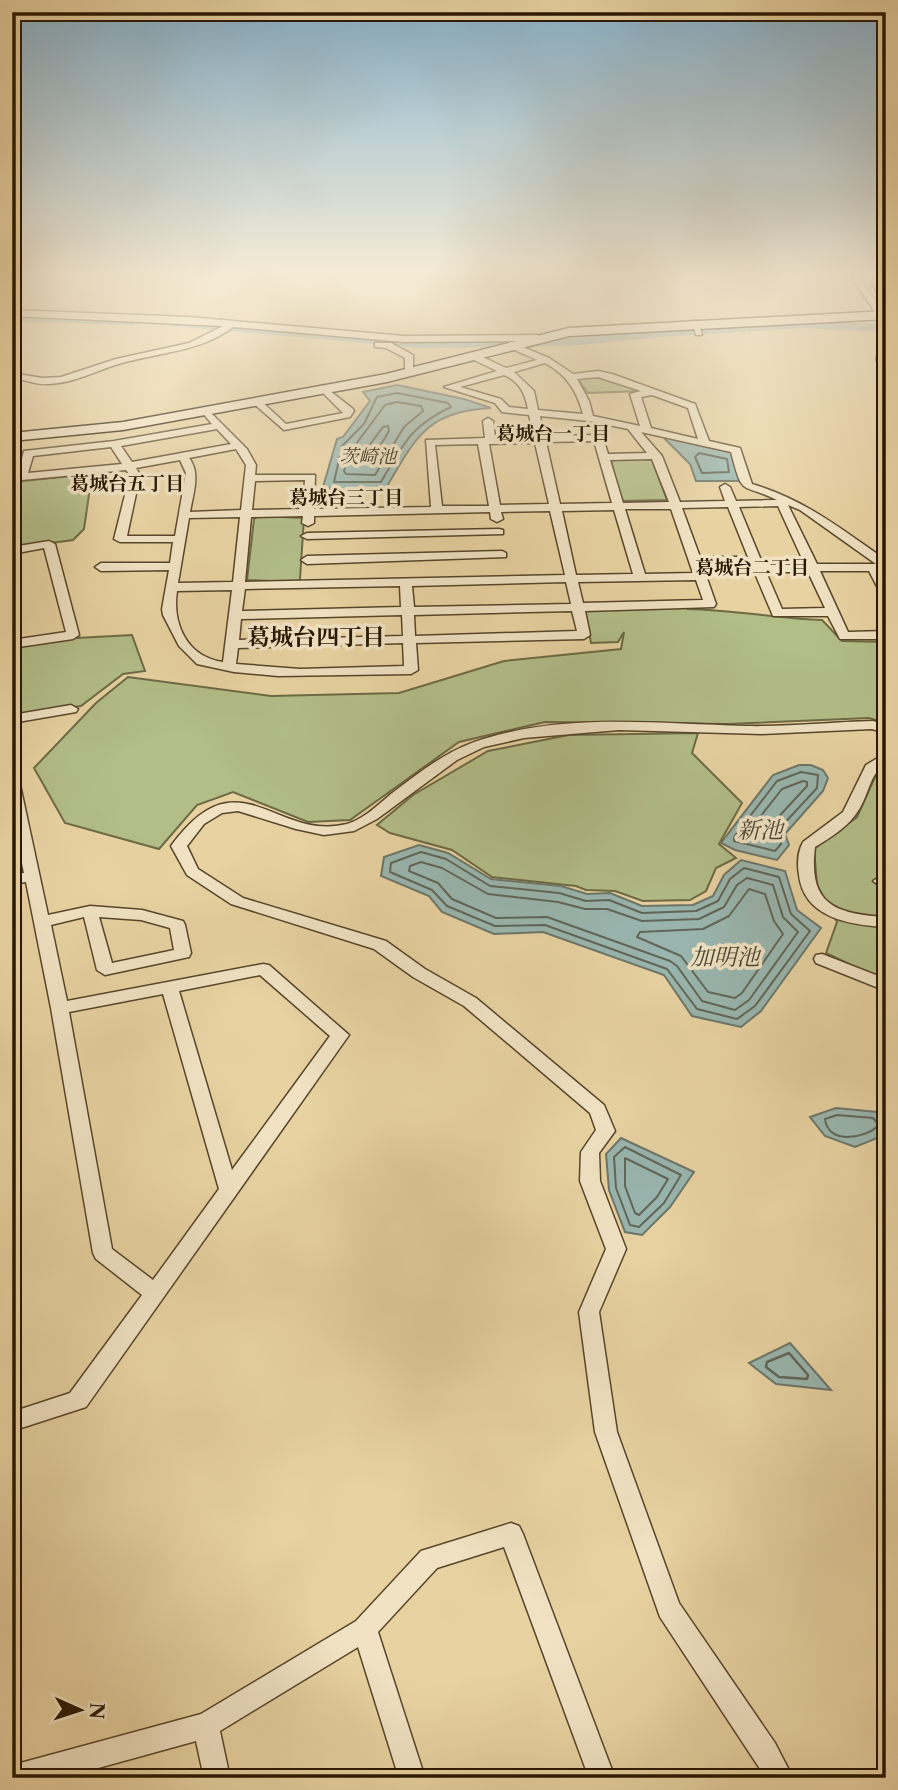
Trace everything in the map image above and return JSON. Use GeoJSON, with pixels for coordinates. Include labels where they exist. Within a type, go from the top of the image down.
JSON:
{"type":"FeatureCollection","features":[{"type":"Feature","properties":{"kind":"street"},"geometry":{"type":"LineString","coordinates":[[13,376],[41,382],[76,378],[125,360]]}},
{"type":"Feature","properties":{"kind":"street"},"geometry":{"type":"LineString","coordinates":[[410,373],[411,360]]}},
{"type":"Feature","properties":{"kind":"street"},"geometry":{"type":"LineString","coordinates":[[12,437],[95,430],[206,411],[410,373],[460,360]]}},
{"type":"Feature","properties":{"kind":"street"},"geometry":{"type":"LineString","coordinates":[[232,644],[584,635],[527,386],[507,371],[481,360]]}},
{"type":"Feature","properties":{"kind":"street"},"geometry":{"type":"LineString","coordinates":[[589,418],[583,394],[572,377],[546,360],[449,387],[498,401],[506,410],[589,418],[736,450],[744,481],[748,486],[774,494],[803,508],[886,566]]}},
{"type":"Feature","properties":{"kind":"street"},"geometry":{"type":"LineString","coordinates":[[572,377],[598,374],[692,406],[705,445]]}},
{"type":"Feature","properties":{"kind":"street"},"geometry":{"type":"LineString","coordinates":[[257,402],[284,427],[346,415],[349,411],[325,390]]}},
{"type":"Feature","properties":{"kind":"street"},"geometry":{"type":"LineString","coordinates":[[647,431],[635,394],[657,393]]}},
{"type":"Feature","properties":{"kind":"street"},"geometry":{"type":"LineString","coordinates":[[206,411],[249,460],[251,478],[229,667]]}},
{"type":"Feature","properties":{"kind":"street"},"geometry":{"type":"LineString","coordinates":[[488,421],[486,440],[506,580]]}},
{"type":"Feature","properties":{"kind":"street"},"geometry":{"type":"LineString","coordinates":[[218,426],[114,444],[28,453],[22,477],[131,466],[238,446]]}},
{"type":"Feature","properties":{"kind":"street"},"geometry":{"type":"LineString","coordinates":[[236,615],[710,604],[657,456],[631,427]]}},
{"type":"Feature","properties":{"kind":"street"},"geometry":{"type":"LineString","coordinates":[[437,510],[430,442],[598,438],[640,577]]}},
{"type":"Feature","properties":{"kind":"street"},"geometry":{"type":"LineString","coordinates":[[114,444],[131,466],[135,480],[120,540],[179,539]]}},
{"type":"Feature","properties":{"kind":"street"},"geometry":{"type":"LineString","coordinates":[[604,457],[657,456]]}},
{"type":"Feature","properties":{"kind":"street"},"geometry":{"type":"LineString","coordinates":[[184,457],[191,473],[174,566],[169,616],[191,653],[201,661],[293,674],[411,670],[406,582]]}},
{"type":"Feature","properties":{"kind":"street"},"geometry":{"type":"LineString","coordinates":[[251,478],[310,477],[306,585]]}},
{"type":"Feature","properties":{"kind":"street"},"geometry":{"type":"LineString","coordinates":[[725,487],[777,613],[832,612]]}},
{"type":"Feature","properties":{"kind":"street"},"geometry":{"type":"LineString","coordinates":[[183,515],[782,503],[844,636],[886,635]]}},
{"type":"Feature","properties":{"kind":"street"},"geometry":{"type":"LineString","coordinates":[[307,536],[499,531]]}},
{"type":"Feature","properties":{"kind":"street"},"geometry":{"type":"LineString","coordinates":[[12,551],[49,544],[73,635],[12,644]]}},
{"type":"Feature","properties":{"kind":"street"},"geometry":{"type":"LineString","coordinates":[[307,559],[502,555]]}},
{"type":"Feature","properties":{"kind":"street"},"geometry":{"type":"LineString","coordinates":[[695,561],[811,568],[873,567],[886,592]]}},
{"type":"Feature","properties":{"kind":"street"},"geometry":{"type":"LineString","coordinates":[[101,567],[174,566]]}},
{"type":"Feature","properties":{"kind":"street"},"geometry":{"type":"LineString","coordinates":[[171,587],[700,576]]}},
{"type":"Feature","properties":{"kind":"street"},"geometry":{"type":"LineString","coordinates":[[12,719],[71,709]]}},
{"type":"Feature","properties":{"kind":"street"},"geometry":{"type":"LineString","coordinates":[[780,1778],[766,1752],[669,1609],[606,1432],[589,1312],[616,1249],[590,1181],[590,1152],[606,1131],[598,1110],[470,1002],[419,973],[380,945],[237,901],[192,872],[179,846],[188,831],[227,805],[245,806],[319,831],[350,828],[376,813],[444,762],[467,749],[494,740],[555,729],[698,726],[789,730],[873,725],[886,729]]}},
{"type":"Feature","properties":{"kind":"street"},"geometry":{"type":"LineString","coordinates":[[886,757],[876,761],[866,773],[850,813],[808,845],[806,874],[810,892],[821,906],[838,915],[868,922],[886,922]]}},
{"type":"Feature","properties":{"kind":"street"},"geometry":{"type":"LineString","coordinates":[[12,780],[60,1008],[103,1253],[153,1293]]}},
{"type":"Feature","properties":{"kind":"street"},"geometry":{"type":"LineString","coordinates":[[12,879],[32,876]]}},
{"type":"Feature","properties":{"kind":"street"},"geometry":{"type":"LineString","coordinates":[[40,922],[90,911],[142,915],[177,925],[183,953],[105,970],[90,911]]}},
{"type":"Feature","properties":{"kind":"street"},"geometry":{"type":"LineString","coordinates":[[822,959],[886,986]]}},
{"type":"Feature","properties":{"kind":"street"},"geometry":{"type":"LineString","coordinates":[[12,1422],[78,1400],[340,1035],[263,970],[60,1008]]}},
{"type":"Feature","properties":{"kind":"street"},"geometry":{"type":"LineString","coordinates":[[169,987],[228,1188]]}},
{"type":"Feature","properties":{"kind":"street"},"geometry":{"type":"LineString","coordinates":[[13,1778],[206,1725],[365,1629],[429,1559],[511,1534],[602,1778]]}},
{"type":"Feature","properties":{"kind":"street"},"geometry":{"type":"LineString","coordinates":[[365,1629],[412,1778]]}},
{"type":"Feature","properties":{"kind":"street"},"geometry":{"type":"LineString","coordinates":[[206,1725],[217,1778]]}},
{"type":"Feature","properties":{"kind":"green space"},"geometry":{"type":"Polygon","coordinates":[[[598,375],[642,391],[588,393],[578,379],[598,375]]]}},
{"type":"Feature","properties":{"kind":"green space"},"geometry":{"type":"Polygon","coordinates":[[[651,458],[667,500],[621,501],[611,460],[651,458]]]}},
{"type":"Feature","properties":{"kind":"green space"},"geometry":{"type":"Polygon","coordinates":[[[92,474],[84,529],[73,540],[12,548],[12,482],[92,474]]]}},
{"type":"Feature","properties":{"kind":"green space"},"geometry":{"type":"Polygon","coordinates":[[[259,516],[304,518],[300,579],[296,582],[247,580],[254,519],[259,516]]]}},
{"type":"Feature","properties":{"kind":"green space"},"geometry":{"type":"Polygon","coordinates":[[[691,607],[687,609],[822,620],[842,641],[886,642],[886,723],[869,718],[727,724],[545,722],[459,742],[350,820],[308,822],[233,792],[197,805],[159,849],[65,823],[34,768],[96,703],[128,677],[271,696],[399,693],[504,661],[621,649],[624,632],[618,642],[591,643],[585,609],[691,607]]]}},
{"type":"Feature","properties":{"kind":"green space"},"geometry":{"type":"Polygon","coordinates":[[[132,635],[145,671],[123,674],[81,706],[12,716],[12,647],[76,638],[132,635]]]}},
{"type":"Feature","properties":{"kind":"green space"},"geometry":{"type":"Polygon","coordinates":[[[698,733],[692,753],[742,803],[719,844],[736,858],[716,868],[706,891],[690,900],[643,901],[615,891],[586,890],[576,886],[492,877],[452,850],[390,833],[377,825],[413,795],[488,751],[569,735],[698,733]]]}},
{"type":"Feature","properties":{"kind":"green space"},"geometry":{"type":"Polygon","coordinates":[[[886,763],[886,982],[826,953],[837,922],[817,885],[814,849],[857,817],[880,766],[886,763]]]}},
{"type":"Feature","properties":{"kind":"water","name":"茨崎池"},"geometry":{"type":"Polygon","coordinates":[[[397,385],[464,399],[491,408],[451,415],[425,431],[406,455],[386,488],[354,492],[323,487],[337,439],[343,437],[370,401],[363,392],[397,385]]]}},
{"type":"Feature","properties":{"kind":"water"},"geometry":{"type":"Polygon","coordinates":[[[662,436],[734,453],[739,481],[696,481],[690,464],[662,436]]]}},
{"type":"Feature","properties":{"kind":"water","name":"新池"},"geometry":{"type":"Polygon","coordinates":[[[799,765],[811,765],[823,770],[828,778],[823,791],[785,834],[789,845],[777,860],[735,850],[721,843],[773,775],[799,765]]]}},
{"type":"Feature","properties":{"kind":"water","name":"加明池"},"geometry":{"type":"Polygon","coordinates":[[[419,845],[448,853],[491,879],[561,886],[587,894],[610,893],[642,906],[693,905],[713,896],[724,875],[741,860],[785,871],[797,910],[821,928],[761,1011],[741,1027],[692,1016],[664,975],[543,932],[494,934],[442,912],[429,896],[381,876],[384,857],[419,845]]]}},
{"type":"Feature","properties":{"kind":"water"},"geometry":{"type":"Polygon","coordinates":[[[836,1108],[877,1112],[886,1119],[886,1130],[875,1139],[855,1147],[825,1136],[810,1117],[836,1108]]]}},
{"type":"Feature","properties":{"kind":"water"},"geometry":{"type":"Polygon","coordinates":[[[621,1138],[694,1172],[670,1207],[642,1235],[625,1232],[609,1190],[606,1154],[621,1138]]]}},
{"type":"Feature","properties":{"kind":"water"},"geometry":{"type":"Polygon","coordinates":[[[790,1343],[831,1390],[776,1384],[749,1363],[790,1343]]]}},
{"type":"Feature","properties":{"kind":"district","name":"葛城台一丁目"},"geometry":{"type":"Point","coordinates":[553,433]}},
{"type":"Feature","properties":{"kind":"district","name":"葛城台五丁目"},"geometry":{"type":"Point","coordinates":[127,483]}},
{"type":"Feature","properties":{"kind":"district","name":"葛城台三丁目"},"geometry":{"type":"Point","coordinates":[346,497]}},
{"type":"Feature","properties":{"kind":"district","name":"葛城台二丁目"},"geometry":{"type":"Point","coordinates":[752,567]}},
{"type":"Feature","properties":{"kind":"district","name":"葛城台四丁目"},"geometry":{"type":"Point","coordinates":[316,637]}}]}
